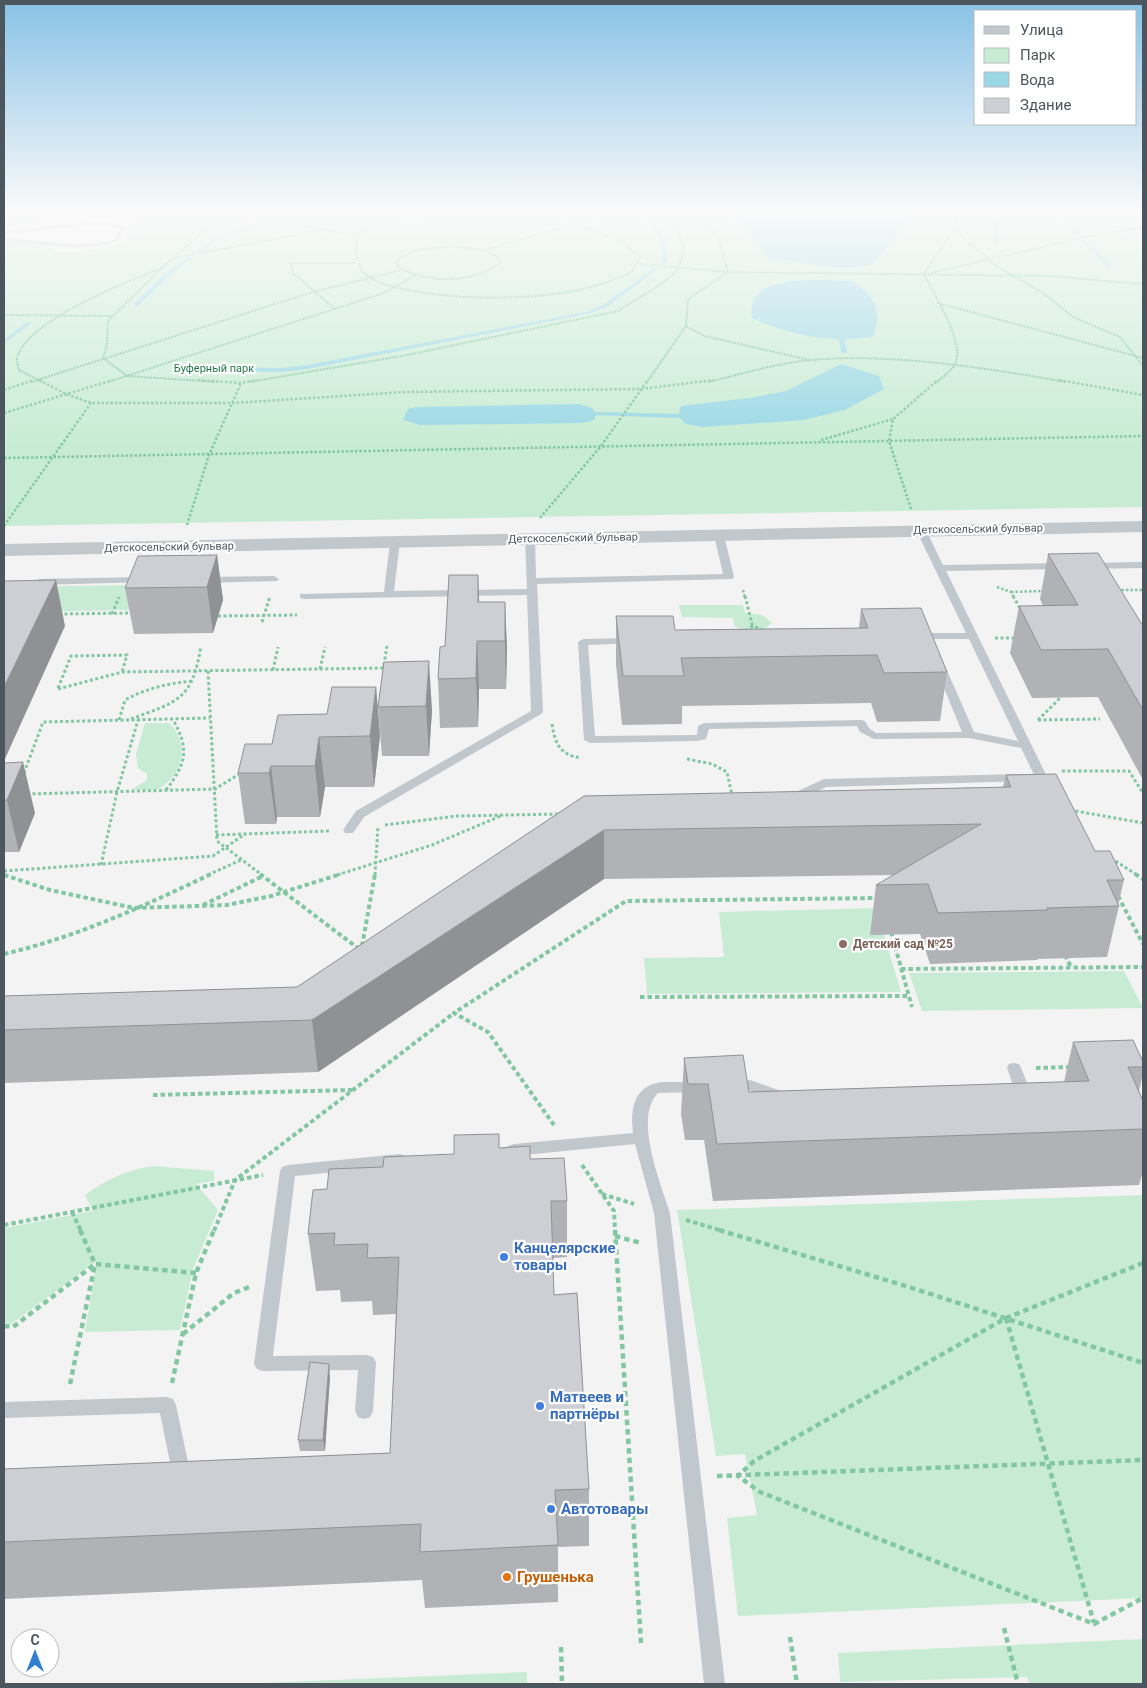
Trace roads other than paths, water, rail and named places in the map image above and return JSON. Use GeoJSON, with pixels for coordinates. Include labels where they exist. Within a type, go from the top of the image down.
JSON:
{"type":"FeatureCollection","features":[{"type":"Feature","properties":{"kind":"street","name":"Детскосельский бульвар"},"geometry":{"type":"LineString","coordinates":[[4,550],[395,542],[533,530],[719,535],[1143,526]]}},
{"type":"Feature","properties":{"kind":"lane"},"geometry":{"type":"LineString","coordinates":[[349,830],[360,814],[537,712],[532,586],[533,530]]}},
{"type":"Feature","properties":{"kind":"lane"},"geometry":{"type":"LineString","coordinates":[[921,530],[1052,797],[1067,809]]}},
{"type":"Feature","properties":{"kind":"lane"},"geometry":{"type":"LineString","coordinates":[[304,596],[389,594],[730,577],[719,535]]}},
{"type":"Feature","properties":{"kind":"lane"},"geometry":{"type":"LineString","coordinates":[[389,594],[395,542]]}},
{"type":"Feature","properties":{"kind":"lane"},"geometry":{"type":"LineString","coordinates":[[940,568],[1143,565]]}},
{"type":"Feature","properties":{"kind":"lane"},"geometry":{"type":"LineString","coordinates":[[194,580],[274,578]]}},
{"type":"Feature","properties":{"kind":"lane"},"geometry":{"type":"LineString","coordinates":[[32,582],[156,580]]}},
{"type":"Feature","properties":{"kind":"lane"},"geometry":{"type":"LineString","coordinates":[[908,636],[931,645],[974,637]]}},
{"type":"Feature","properties":{"kind":"lane"},"geometry":{"type":"LineString","coordinates":[[642,641],[583,642],[590,740],[696,738],[702,737],[704,726],[861,723],[864,730],[874,736],[969,735],[1027,746]]}},
{"type":"Feature","properties":{"kind":"lane"},"geometry":{"type":"LineString","coordinates":[[931,645],[969,735]]}},
{"type":"Feature","properties":{"kind":"lane"},"geometry":{"type":"LineString","coordinates":[[777,796],[798,796],[824,782],[1040,774]]}},
{"type":"Feature","properties":{"kind":"lane"},"geometry":{"type":"LineString","coordinates":[[1003,1093],[1023,1092],[1014,1068]]}},
{"type":"Feature","properties":{"kind":"lane"},"geometry":{"type":"LineString","coordinates":[[715,1684],[662,1213],[641,1138],[638,1110],[645,1097],[653,1089],[750,1085],[787,1099],[796,1098]]}},
{"type":"Feature","properties":{"kind":"lane"},"geometry":{"type":"LineString","coordinates":[[500,1151],[641,1138]]}},
{"type":"Feature","properties":{"kind":"lane"},"geometry":{"type":"LineString","coordinates":[[364,1411],[367,1362],[263,1364],[288,1171],[413,1159]]}},
{"type":"Feature","properties":{"kind":"lane"},"geometry":{"type":"LineString","coordinates":[[4,1410],[167,1405],[190,1469],[161,1468]]}},
{"type":"Feature","properties":{"kind":"water"},"geometry":{"type":"Polygon","coordinates":[[[760,292],[866,292],[877,311],[876,327],[873,336],[844,339],[828,338],[795,333],[765,324],[752,318],[753,303],[760,292]]]}},
{"type":"Feature","properties":{"kind":"water"},"geometry":{"type":"Polygon","coordinates":[[[841,364],[879,376],[884,389],[845,410],[804,420],[703,427],[686,424],[678,416],[681,406],[749,398],[786,391],[841,364]]]}},
{"type":"Feature","properties":{"kind":"water"},"geometry":{"type":"Polygon","coordinates":[[[579,404],[592,408],[596,414],[594,420],[582,423],[420,425],[403,420],[408,409],[416,407],[579,404]]]}},
{"type":"Feature","properties":{"kind":"waterway"},"geometry":{"type":"LineString","coordinates":[[136,305],[150,292]]}},
{"type":"Feature","properties":{"kind":"waterway"},"geometry":{"type":"LineString","coordinates":[[183,369],[283,370],[307,367],[587,313],[605,306],[625,292]]}},
{"type":"Feature","properties":{"kind":"waterway"},"geometry":{"type":"LineString","coordinates":[[4,342],[29,323]]}},
{"type":"Feature","properties":{"kind":"waterway"},"geometry":{"type":"LineString","coordinates":[[842,340],[844,352]]}},
{"type":"Feature","properties":{"kind":"waterway"},"geometry":{"type":"LineString","coordinates":[[596,414],[678,416]]}},
{"type":"Feature","properties":{"kind":"place","name":"Детский сад №25"},"geometry":{"type":"Point","coordinates":[843,944]}},
{"type":"Feature","properties":{"kind":"place","name":"Канцелярские товары"},"geometry":{"type":"Point","coordinates":[504,1257]}},
{"type":"Feature","properties":{"kind":"place","name":"Матвеев и партнёры"},"geometry":{"type":"Point","coordinates":[540,1406]}},
{"type":"Feature","properties":{"kind":"place","name":"Автотовары"},"geometry":{"type":"Point","coordinates":[551,1509]}},
{"type":"Feature","properties":{"kind":"place","name":"Грушенька"},"geometry":{"type":"Point","coordinates":[507,1577]}},
{"type":"Feature","properties":{"kind":"park label","name":"Буферный парк"},"geometry":{"type":"Point","coordinates":[214,368]}}]}
